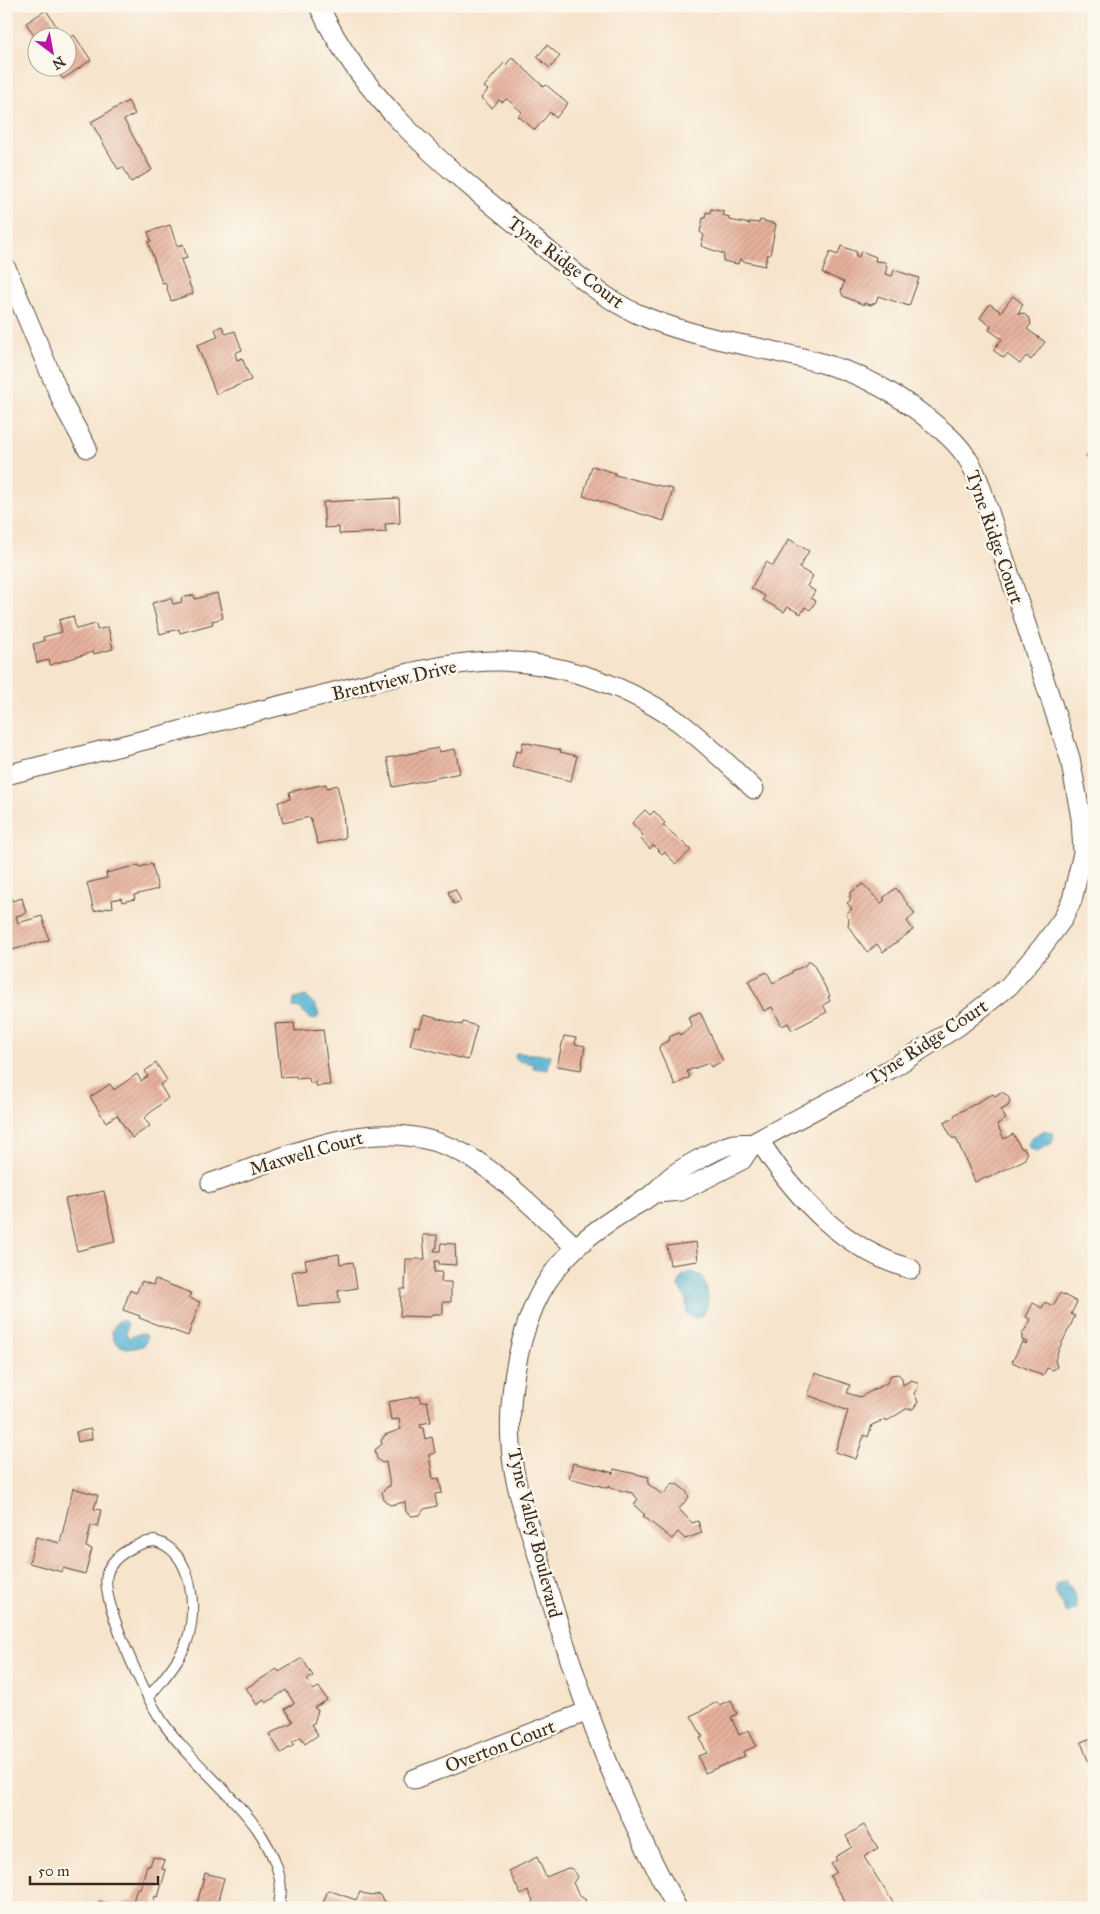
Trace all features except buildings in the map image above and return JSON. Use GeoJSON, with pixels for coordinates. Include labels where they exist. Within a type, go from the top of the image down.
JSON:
{"type":"FeatureCollection","features":[{"type":"Feature","properties":{"kind":"street","name":"Tyne Ridge Court"},"geometry":{"type":"LineString","coordinates":[[319,6],[347,58],[390,110],[464,182],[592,286],[636,313],[662,324],[828,365],[866,381],[914,407],[945,432],[958,445],[974,470],[1070,758],[1076,784],[1082,853],[1072,900],[1062,920],[1042,947],[1009,986],[985,1007],[958,1027],[894,1067],[756,1142]]}},
{"type":"Feature","properties":{"kind":"street"},"geometry":{"type":"LineString","coordinates":[[6,268],[65,408],[87,448]]}},
{"type":"Feature","properties":{"kind":"street","name":"Brentview Drive"},"geometry":{"type":"LineString","coordinates":[[6,775],[382,680],[460,664],[495,662],[534,665],[559,670],[609,684],[638,698],[679,722],[697,736],[754,790]]}},
{"type":"Feature","properties":{"kind":"street","name":"Maxwell Court"},"geometry":{"type":"LineString","coordinates":[[212,1183],[338,1140],[378,1133],[414,1136],[450,1146],[487,1168],[575,1247]]}},
{"type":"Feature","properties":{"kind":"street","name":"Tyne Valley Boulevard"},"geometry":{"type":"LineString","coordinates":[[677,1908],[637,1829],[586,1712],[529,1525],[511,1445],[514,1381],[519,1349],[535,1303],[551,1278],[575,1247],[608,1222],[656,1193],[681,1191],[742,1160],[756,1142]]}},
{"type":"Feature","properties":{"kind":"street"},"geometry":{"type":"LineString","coordinates":[[756,1142],[789,1182],[834,1229],[854,1245],[876,1257],[911,1269]]}},
{"type":"Feature","properties":{"kind":"street","name":"Overton Court"},"geometry":{"type":"LineString","coordinates":[[414,1779],[586,1712]]}},
{"type":"Feature","properties":{"kind":"lane"},"geometry":{"type":"LineString","coordinates":[[148,1698],[184,1648],[189,1634],[192,1613],[189,1584],[181,1563],[170,1549],[155,1542],[134,1548],[113,1562],[107,1573],[107,1593],[148,1698],[168,1729],[238,1806],[263,1838],[280,1877],[281,1887],[277,1908]]}},
{"type":"Feature","properties":{"kind":"water"},"geometry":{"type":"Polygon","coordinates":[[[306,996],[316,1006],[319,1015],[316,1019],[310,1019],[300,1008],[293,1007],[294,999],[306,996]]]}},
{"type":"Feature","properties":{"kind":"water"},"geometry":{"type":"Polygon","coordinates":[[[516,1053],[551,1055],[548,1070],[533,1068],[534,1064],[519,1061],[515,1057],[516,1053]]]}},
{"type":"Feature","properties":{"kind":"water"},"geometry":{"type":"Polygon","coordinates":[[[1045,1130],[1054,1134],[1052,1143],[1037,1151],[1031,1149],[1028,1145],[1031,1138],[1045,1130]]]}},
{"type":"Feature","properties":{"kind":"water"},"geometry":{"type":"Polygon","coordinates":[[[692,1272],[701,1276],[704,1281],[708,1300],[705,1312],[695,1318],[687,1314],[686,1299],[678,1286],[682,1276],[692,1272]]]}},
{"type":"Feature","properties":{"kind":"water"},"geometry":{"type":"Polygon","coordinates":[[[119,1320],[125,1321],[128,1324],[126,1333],[129,1338],[140,1333],[146,1335],[147,1339],[144,1345],[128,1348],[118,1345],[112,1330],[119,1320]]]}},
{"type":"Feature","properties":{"kind":"water"},"geometry":{"type":"Polygon","coordinates":[[[1066,1580],[1077,1602],[1075,1603],[1077,1609],[1066,1613],[1055,1591],[1057,1590],[1055,1585],[1066,1580]]]}}]}
